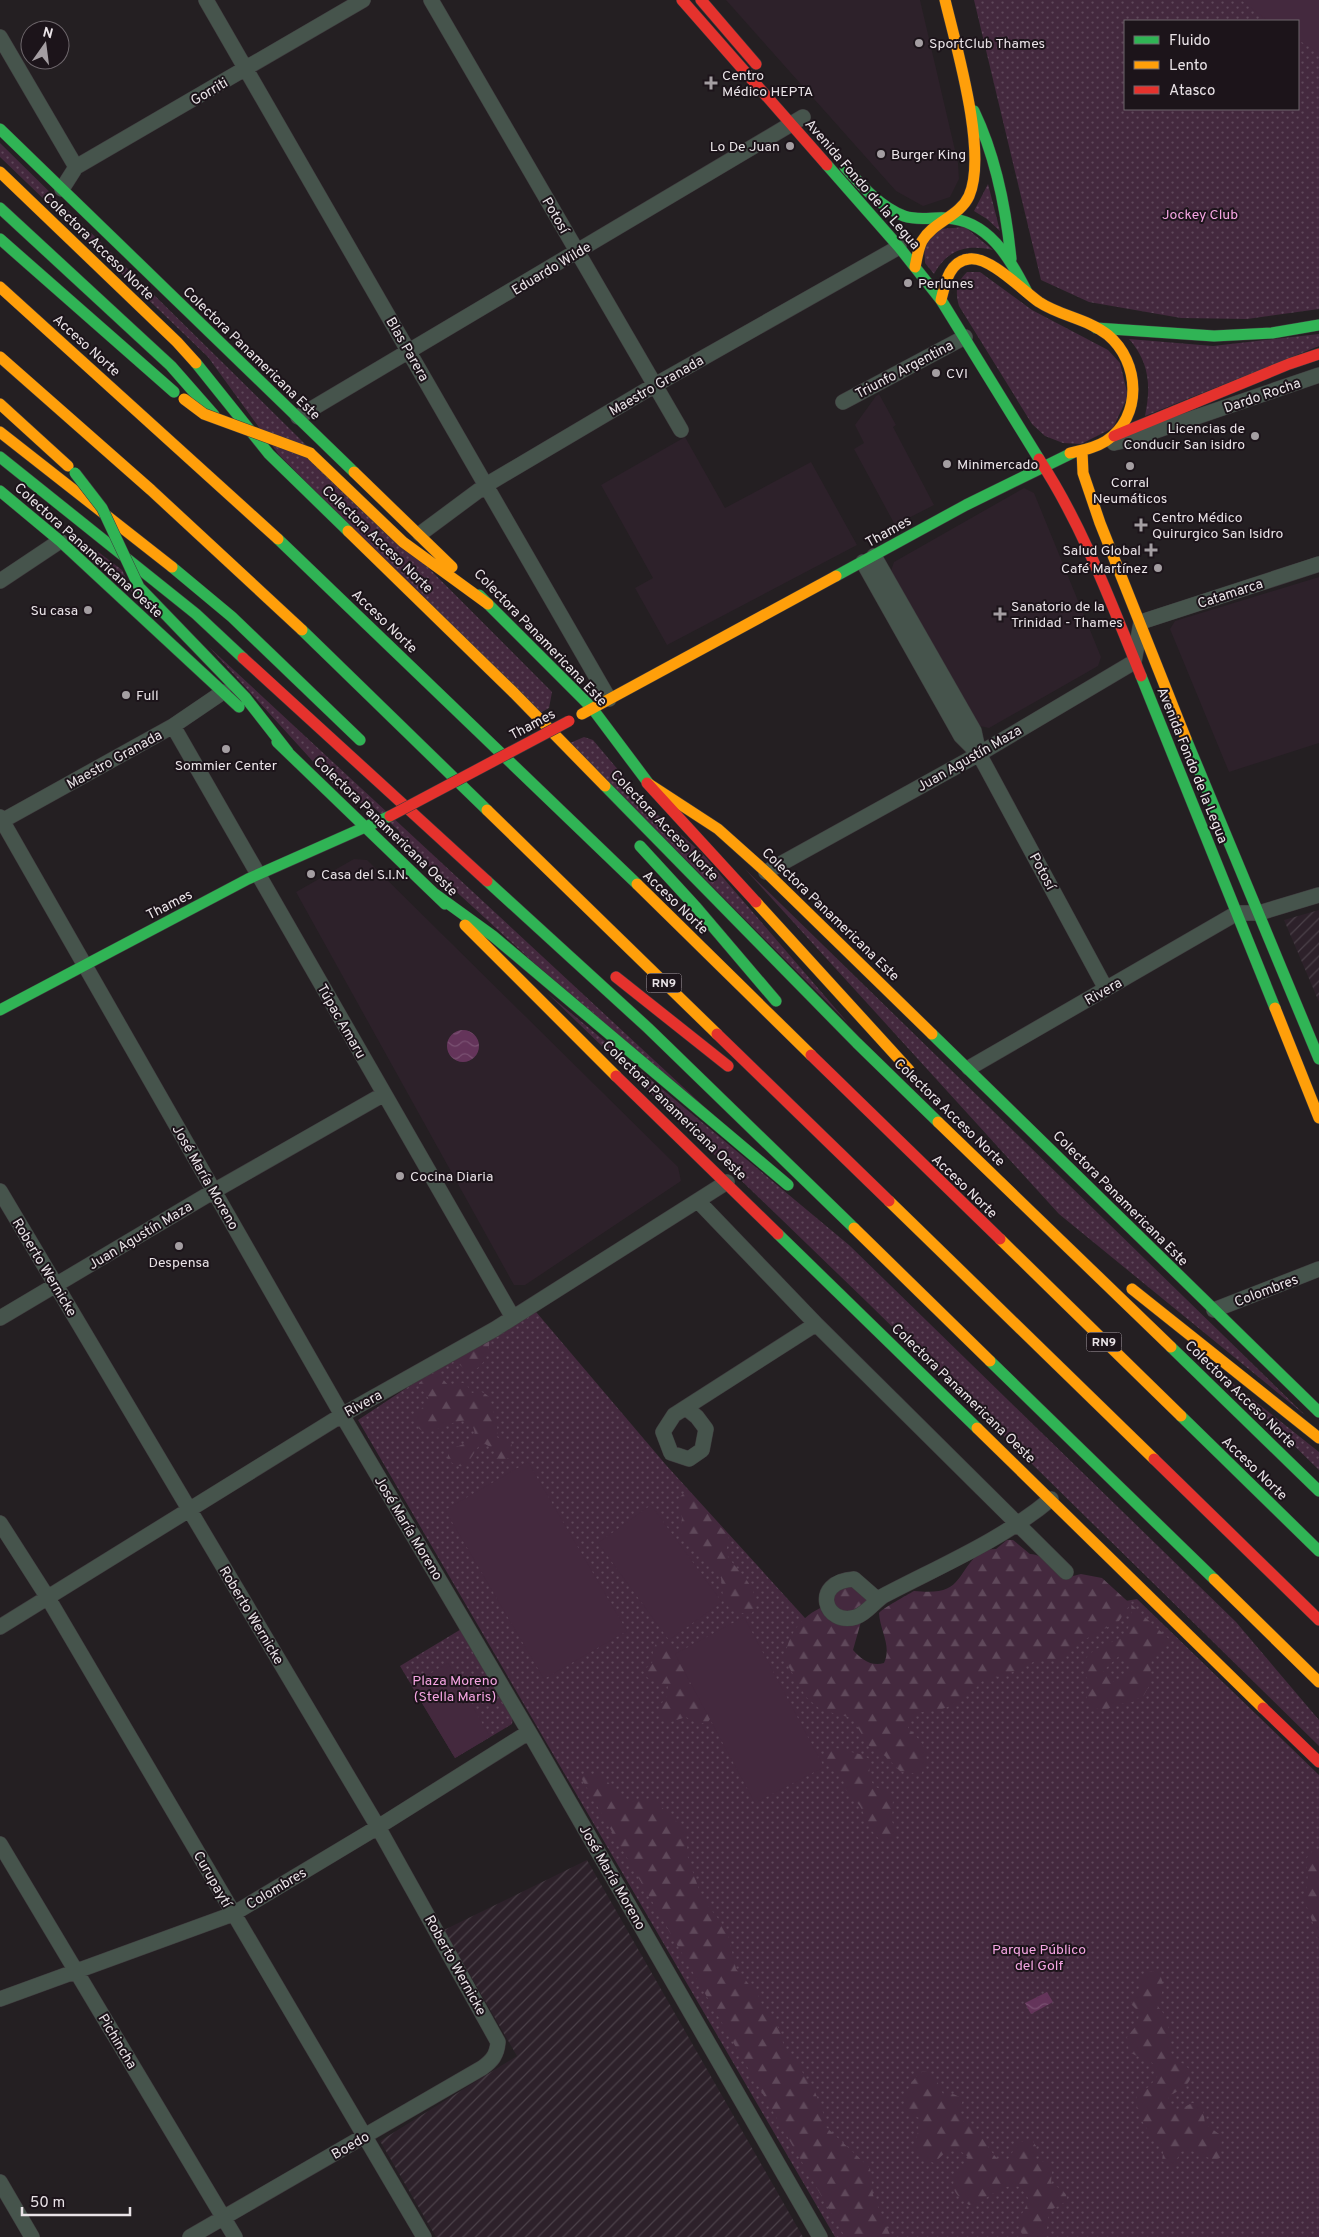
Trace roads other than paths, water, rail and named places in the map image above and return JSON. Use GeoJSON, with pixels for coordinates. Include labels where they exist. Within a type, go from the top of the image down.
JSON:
{"type":"FeatureCollection","features":[{"type":"Feature","properties":{"kind":"main road","name":"Avenida Fondo de la Legua"},"geometry":{"type":"LineString","coordinates":[[682,0],[800,119],[941,300],[1073,517],[1102,581],[1319,1118]]}},
{"type":"Feature","properties":{"kind":"main road"},"geometry":{"type":"LineString","coordinates":[[701,0],[762,70]]}},
{"type":"Feature","properties":{"kind":"main road"},"geometry":{"type":"LineString","coordinates":[[915,267],[920,243],[927,233],[968,198],[975,180],[969,103],[944,0]]}},
{"type":"Feature","properties":{"kind":"main road"},"geometry":{"type":"LineString","coordinates":[[969,103],[983,127],[1009,237],[1011,259]]}},
{"type":"Feature","properties":{"kind":"main road","name":"Colectora Panamericana Este"},"geometry":{"type":"LineString","coordinates":[[0,129],[420,534],[592,708],[647,783],[718,829],[766,872],[969,1068],[1319,1412]]}},
{"type":"Feature","properties":{"kind":"main road","name":"Avenida Fondo de la Legua"},"geometry":{"type":"LineString","coordinates":[[834,154],[881,203],[894,210],[915,219],[946,218],[964,221],[976,226],[1011,259],[1027,292]]}},
{"type":"Feature","properties":{"kind":"main road","name":"Colectora Acceso Norte"},"geometry":{"type":"LineString","coordinates":[[0,172],[177,342],[215,384],[269,454],[514,693],[857,1043],[1319,1491]]}},
{"type":"Feature","properties":{"kind":"main road"},"geometry":{"type":"LineString","coordinates":[[0,208],[172,366],[235,439]]}},
{"type":"Feature","properties":{"kind":"main road"},"geometry":{"type":"LineString","coordinates":[[0,239],[184,400],[204,414],[310,453],[403,542],[488,604]]}},
{"type":"Feature","properties":{"kind":"main road"},"geometry":{"type":"LineString","coordinates":[[941,300],[944,283],[950,269],[962,260],[971,259],[993,265],[1042,303],[1096,328],[1114,341],[1126,357],[1133,377],[1134,399],[1127,420],[1114,436]]}},
{"type":"Feature","properties":{"kind":"main road","name":"Acceso Norte"},"geometry":{"type":"LineString","coordinates":[[0,288],[245,508],[532,782],[1319,1551]]}},
{"type":"Feature","properties":{"kind":"main road"},"geometry":{"type":"LineString","coordinates":[[1096,328],[1214,336],[1272,333],[1319,325]]}},
{"type":"Feature","properties":{"kind":"main road","name":"Thames"},"geometry":{"type":"LineString","coordinates":[[0,1010],[258,875],[390,816],[1042,467],[1289,364],[1319,354]]}},
{"type":"Feature","properties":{"kind":"main road","name":"RN9"},"geometry":{"type":"LineString","coordinates":[[0,357],[151,490],[305,633],[1319,1620]]}},
{"type":"Feature","properties":{"kind":"main road"},"geometry":{"type":"LineString","coordinates":[[0,404],[75,473],[102,508],[139,587],[245,696],[288,752]]}},
{"type":"Feature","properties":{"kind":"main road"},"geometry":{"type":"LineString","coordinates":[[0,432],[192,582],[232,617],[372,752]]}},
{"type":"Feature","properties":{"kind":"main road"},"geometry":{"type":"LineString","coordinates":[[1021,432],[1038,446],[1048,449],[1082,451]]}},
{"type":"Feature","properties":{"kind":"main road","name":"Avenida Fondo de la Legua"},"geometry":{"type":"LineString","coordinates":[[1082,451],[1083,473],[1086,486],[1141,622],[1164,686],[1260,913],[1319,1060]]}},
{"type":"Feature","properties":{"kind":"main road"},"geometry":{"type":"LineString","coordinates":[[0,457],[196,614],[648,1028],[1233,1598],[1316,1686]]}},
{"type":"Feature","properties":{"kind":"main road","name":"Colectora Panamericana Oeste"},"geometry":{"type":"LineString","coordinates":[[0,491],[60,541],[288,752],[364,828],[436,894],[533,995],[727,1182],[1319,1762]]}},
{"type":"Feature","properties":{"kind":"main road"},"geometry":{"type":"LineString","coordinates":[[525,727],[545,748]]}},
{"type":"Feature","properties":{"kind":"main road"},"geometry":{"type":"LineString","coordinates":[[647,783],[920,1082]]}},
{"type":"Feature","properties":{"kind":"main road"},"geometry":{"type":"LineString","coordinates":[[414,793],[428,806]]}},
{"type":"Feature","properties":{"kind":"main road"},"geometry":{"type":"LineString","coordinates":[[631,836],[696,906],[889,1132]]}},
{"type":"Feature","properties":{"kind":"main road"},"geometry":{"type":"LineString","coordinates":[[436,894],[493,936],[800,1195]]}},
{"type":"Feature","properties":{"kind":"main road"},"geometry":{"type":"LineString","coordinates":[[607,968],[738,1073]]}},
{"type":"Feature","properties":{"kind":"main road"},"geometry":{"type":"LineString","coordinates":[[753,1085],[838,1152]]}},
{"type":"Feature","properties":{"kind":"main road"},"geometry":{"type":"LineString","coordinates":[[958,1126],[1019,1200],[1319,1438]]}},
{"type":"Feature","properties":{"kind":"main road"},"geometry":{"type":"LineString","coordinates":[[816,1208],[917,1289]]}},
{"type":"Feature","properties":{"kind":"street","name":"Blas Parera"},"geometry":{"type":"LineString","coordinates":[[206,0],[244,71],[410,351],[609,699]]}},
{"type":"Feature","properties":{"kind":"street","name":"Gorriti"},"geometry":{"type":"LineString","coordinates":[[62,189],[76,167],[244,71],[363,0]]}},
{"type":"Feature","properties":{"kind":"street","name":"Potosí"},"geometry":{"type":"LineString","coordinates":[[431,0],[681,430]]}},
{"type":"Feature","properties":{"kind":"street"},"geometry":{"type":"LineString","coordinates":[[0,38],[76,167]]}},
{"type":"Feature","properties":{"kind":"street","name":"Eduardo Wilde"},"geometry":{"type":"LineString","coordinates":[[298,417],[800,119]]}},
{"type":"Feature","properties":{"kind":"street","name":"Maestro Granada"},"geometry":{"type":"LineString","coordinates":[[420,534],[486,485],[655,385],[899,247]]}},
{"type":"Feature","properties":{"kind":"street","name":"Triunfo Argentina"},"geometry":{"type":"LineString","coordinates":[[843,402],[964,336]]}},
{"type":"Feature","properties":{"kind":"street","name":"Dardo Rocha"},"geometry":{"type":"LineString","coordinates":[[1082,451],[1135,438],[1319,375]]}},
{"type":"Feature","properties":{"kind":"street"},"geometry":{"type":"LineString","coordinates":[[0,581],[60,541]]}},
{"type":"Feature","properties":{"kind":"street","name":"Potosí"},"geometry":{"type":"LineString","coordinates":[[869,559],[961,736],[979,754],[1106,989]]}},
{"type":"Feature","properties":{"kind":"street","name":"Catamarca"},"geometry":{"type":"LineString","coordinates":[[1141,622],[1319,564]]}},
{"type":"Feature","properties":{"kind":"street"},"geometry":{"type":"LineString","coordinates":[[1134,662],[1141,622]]}},
{"type":"Feature","properties":{"kind":"street","name":"Juan Agustín Maza"},"geometry":{"type":"LineString","coordinates":[[766,872],[979,754],[1134,662]]}},
{"type":"Feature","properties":{"kind":"street","name":"Maestro Granada"},"geometry":{"type":"LineString","coordinates":[[1,819],[173,726],[223,692]]}},
{"type":"Feature","properties":{"kind":"street","name":"Túpac Amaru"},"geometry":{"type":"LineString","coordinates":[[173,726],[512,1316]]}},
{"type":"Feature","properties":{"kind":"street","name":"José María Moreno"},"geometry":{"type":"LineString","coordinates":[[1,819],[342,1415],[529,1732],[820,2237]]}},
{"type":"Feature","properties":{"kind":"street"},"geometry":{"type":"LineString","coordinates":[[1237,912],[1260,913],[1319,895]]}},
{"type":"Feature","properties":{"kind":"street","name":"Rivera"},"geometry":{"type":"LineString","coordinates":[[969,1068],[1237,912]]}},
{"type":"Feature","properties":{"kind":"street","name":"Juan Agustín Maza"},"geometry":{"type":"LineString","coordinates":[[0,1318],[214,1191],[384,1094]]}},
{"type":"Feature","properties":{"kind":"street","name":"Rivera"},"geometry":{"type":"LineString","coordinates":[[0,1627],[342,1415],[495,1329],[512,1316],[727,1182]]}},
{"type":"Feature","properties":{"kind":"street","name":"Roberto Wernicke"},"geometry":{"type":"LineString","coordinates":[[0,1190],[188,1510],[378,1827],[498,2042]]}},
{"type":"Feature","properties":{"kind":"street"},"geometry":{"type":"LineString","coordinates":[[698,1201],[816,1324],[1066,1572]]}},
{"type":"Feature","properties":{"kind":"street","name":"Colombres"},"geometry":{"type":"LineString","coordinates":[[1214,1310],[1319,1269]]}},
{"type":"Feature","properties":{"kind":"street"},"geometry":{"type":"LineString","coordinates":[[686,1408],[816,1324]]}},
{"type":"Feature","properties":{"kind":"street"},"geometry":{"type":"LineString","coordinates":[[878,1600],[1018,1525],[1051,1499]]}},
{"type":"Feature","properties":{"kind":"street","name":"Curupaytí"},"geometry":{"type":"LineString","coordinates":[[0,1523],[48,1598],[424,2237]]}},
{"type":"Feature","properties":{"kind":"street","name":"Colombres"},"geometry":{"type":"LineString","coordinates":[[0,1999],[233,1914],[378,1827],[529,1732]]}},
{"type":"Feature","properties":{"kind":"street","name":"Pichincha"},"geometry":{"type":"LineString","coordinates":[[0,1844],[235,2237]]}},
{"type":"Feature","properties":{"kind":"street","name":"Boedo"},"geometry":{"type":"LineString","coordinates":[[190,2237],[482,2068],[492,2061],[497,2052],[498,2042]]}},
{"type":"Feature","properties":{"kind":"street"},"geometry":{"type":"LineString","coordinates":[[0,2182],[32,2237]]}},
{"type":"Feature","properties":{"kind":"water"},"geometry":{"type":"Polygon","coordinates":[[[463,1030],[475,1034],[479,1046],[475,1058],[463,1062],[451,1058],[447,1046],[451,1034],[463,1030]]]}},
{"type":"Feature","properties":{"kind":"water"},"geometry":{"type":"Polygon","coordinates":[[[1047,1992],[1053,2002],[1031,2014],[1025,2003],[1047,1992]]]}},
{"type":"Feature","properties":{"kind":"place","name":"SportClub Thames"},"geometry":{"type":"Point","coordinates":[919,43]}},
{"type":"Feature","properties":{"kind":"place","name":"Centro Médico HEPTA"},"geometry":{"type":"Point","coordinates":[711,83]}},
{"type":"Feature","properties":{"kind":"place","name":"Lo De Juan"},"geometry":{"type":"Point","coordinates":[790,146]}},
{"type":"Feature","properties":{"kind":"place","name":"Burger King"},"geometry":{"type":"Point","coordinates":[881,154]}},
{"type":"Feature","properties":{"kind":"place","name":"Perlunes"},"geometry":{"type":"Point","coordinates":[908,283]}},
{"type":"Feature","properties":{"kind":"place","name":"CVI"},"geometry":{"type":"Point","coordinates":[936,373]}},
{"type":"Feature","properties":{"kind":"place","name":"Licencias de Conducir San isidro"},"geometry":{"type":"Point","coordinates":[1255,436]}},
{"type":"Feature","properties":{"kind":"place","name":"Minimercado"},"geometry":{"type":"Point","coordinates":[947,464]}},
{"type":"Feature","properties":{"kind":"place","name":"Corral Neumáticos"},"geometry":{"type":"Point","coordinates":[1130,466]}},
{"type":"Feature","properties":{"kind":"place","name":"Centro Médico Quirurgico San Isidro"},"geometry":{"type":"Point","coordinates":[1141,525]}},
{"type":"Feature","properties":{"kind":"place","name":"Salud Global"},"geometry":{"type":"Point","coordinates":[1151,550]}},
{"type":"Feature","properties":{"kind":"place","name":"Café Martínez"},"geometry":{"type":"Point","coordinates":[1158,568]}},
{"type":"Feature","properties":{"kind":"place","name":"Su casa"},"geometry":{"type":"Point","coordinates":[88,610]}},
{"type":"Feature","properties":{"kind":"place","name":"Sanatorio de la Trinidad - Thames"},"geometry":{"type":"Point","coordinates":[1000,614]}},
{"type":"Feature","properties":{"kind":"place","name":"Full"},"geometry":{"type":"Point","coordinates":[126,695]}},
{"type":"Feature","properties":{"kind":"place","name":"Sommier Center"},"geometry":{"type":"Point","coordinates":[226,749]}},
{"type":"Feature","properties":{"kind":"place","name":"Casa del S.I.N."},"geometry":{"type":"Point","coordinates":[311,874]}},
{"type":"Feature","properties":{"kind":"place","name":"Cocina Diaria"},"geometry":{"type":"Point","coordinates":[400,1176]}},
{"type":"Feature","properties":{"kind":"place","name":"Despensa"},"geometry":{"type":"Point","coordinates":[179,1246]}},
{"type":"Feature","properties":{"kind":"park label","name":"Jockey Club"},"geometry":{"type":"Point","coordinates":[1200,214]}},
{"type":"Feature","properties":{"kind":"park label","name":"Plaza Moreno (Stella Maris)"},"geometry":{"type":"Point","coordinates":[455,1688]}},
{"type":"Feature","properties":{"kind":"park label","name":"Parque Público del Golf"},"geometry":{"type":"Point","coordinates":[1039,1958]}}]}
